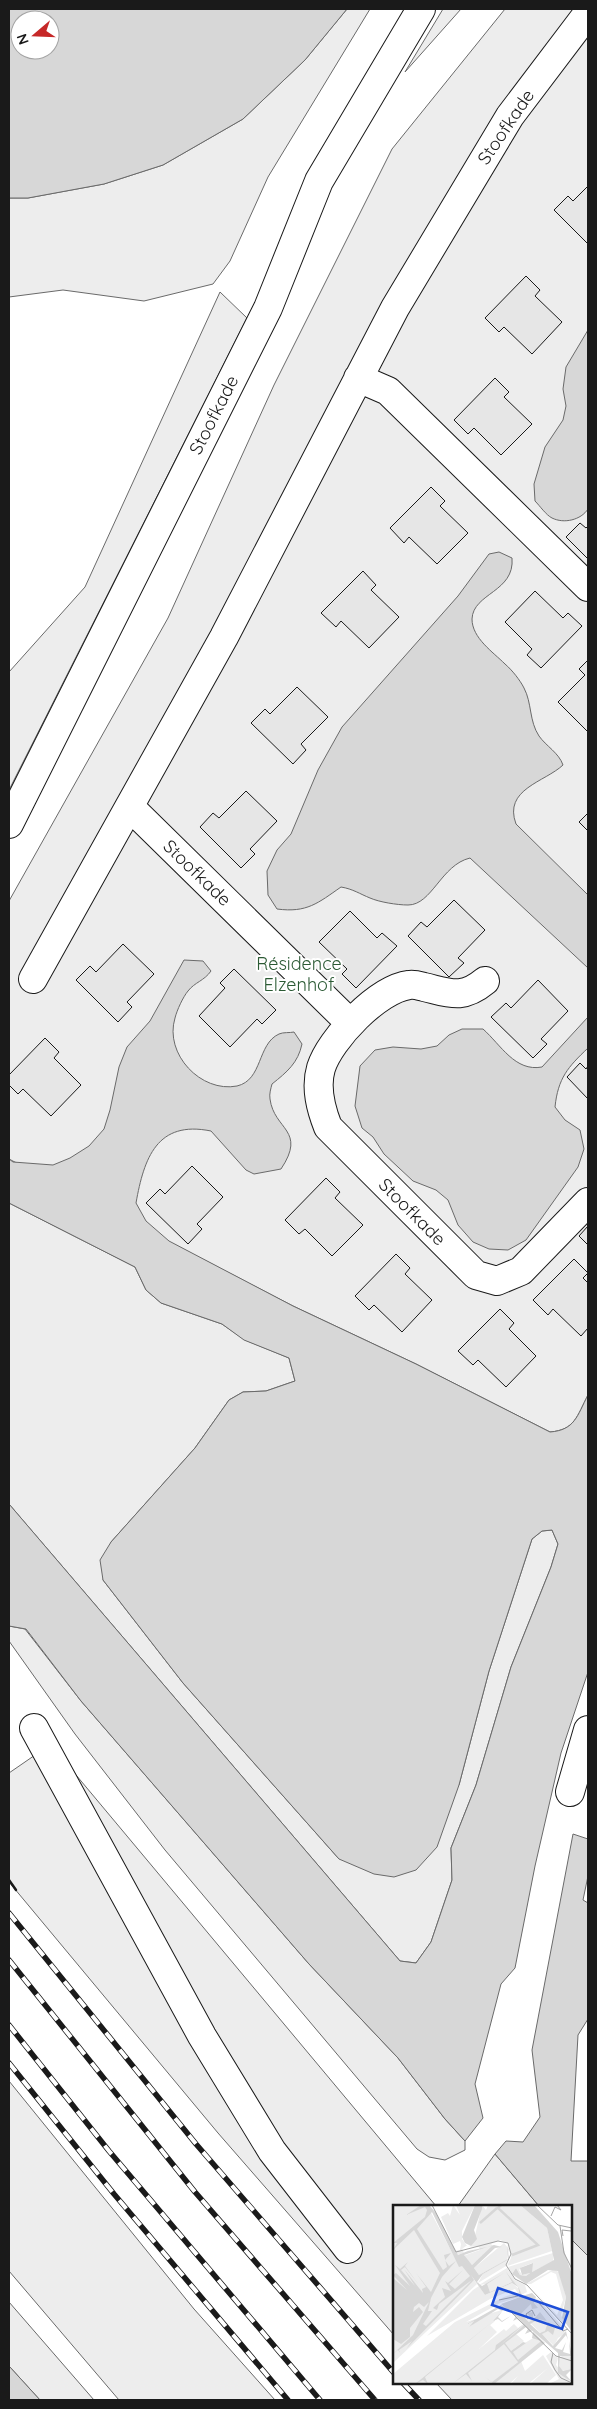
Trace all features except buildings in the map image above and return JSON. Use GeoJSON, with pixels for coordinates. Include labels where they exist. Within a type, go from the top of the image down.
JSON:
{"type":"FeatureCollection","features":[{"type":"Feature","properties":{"kind":"street","name":"Stoofkade"},"geometry":{"type":"LineString","coordinates":[[9,824],[268,308],[319,181],[421,9]]}},
{"type":"Feature","properties":{"kind":"street","name":"Stoofkade"},"geometry":{"type":"LineString","coordinates":[[34,979],[224,637],[395,308],[510,116],[588,13]]}},
{"type":"Feature","properties":{"kind":"street"},"geometry":{"type":"LineString","coordinates":[[358,378],[388,391],[588,587]]}},
{"type":"Feature","properties":{"kind":"street","name":"Stoofkade"},"geometry":{"type":"LineString","coordinates":[[130,806],[350,1023]]}},
{"type":"Feature","properties":{"kind":"street","name":"Stoofkade"},"geometry":{"type":"LineString","coordinates":[[484,981],[473,991],[454,994],[410,984],[390,991],[350,1023],[334,1042],[320,1069],[319,1103],[328,1127],[476,1275],[497,1282],[521,1271],[588,1202]]}},
{"type":"Feature","properties":{"kind":"street"},"geometry":{"type":"LineString","coordinates":[[34,1728],[202,2036],[272,2151],[348,2249]]}},
{"type":"Feature","properties":{"kind":"street"},"geometry":{"type":"LineString","coordinates":[[570,1792],[588,1730]]}},
{"type":"Feature","properties":{"kind":"green space"},"geometry":{"type":"Polygon","coordinates":[[[347,9],[370,9],[268,177],[230,261],[213,284],[144,301],[63,290],[9,297],[9,198],[28,198],[104,184],[163,165],[243,119],[305,60],[347,9]]]}},
{"type":"Feature","properties":{"kind":"green space"},"geometry":{"type":"Polygon","coordinates":[[[443,9],[461,9],[405,72],[443,9]]]}},
{"type":"Feature","properties":{"kind":"green space","name":"Résidence Elzenhof"},"geometry":{"type":"Polygon","coordinates":[[[505,9],[588,9],[588,1395],[578,1415],[570,1425],[558,1431],[550,1432],[416,1364],[293,1306],[9,1159],[9,901],[168,618],[274,385],[392,149],[505,9]]]}},
{"type":"Feature","properties":{"kind":"green space"},"geometry":{"type":"Polygon","coordinates":[[[220,292],[247,318],[9,790],[9,672],[85,587],[220,292]]]}},
{"type":"Feature","properties":{"kind":"green space"},"geometry":{"type":"Polygon","coordinates":[[[9,1203],[135,1267],[146,1290],[161,1303],[222,1324],[245,1340],[289,1358],[295,1381],[266,1391],[243,1392],[229,1400],[195,1448],[111,1542],[103,1580],[183,1683],[339,1859],[459,1785],[489,1671],[532,1539],[542,1531],[552,1530],[558,1544],[551,1567],[511,1667],[476,1785],[451,1848],[452,1880],[431,1942],[416,1963],[400,1961],[9,1504],[9,1203]]]}},
{"type":"Feature","properties":{"kind":"green space"},"geometry":{"type":"Polygon","coordinates":[[[9,1626],[25,1629],[81,1701],[309,1964],[398,2058],[445,2119],[465,2141],[465,2150],[445,2160],[429,2157],[417,2149],[165,1850],[75,1734],[9,1641],[9,1626]]]}},
{"type":"Feature","properties":{"kind":"green space"},"geometry":{"type":"Polygon","coordinates":[[[38,1753],[61,1757],[435,2205],[393,2205],[393,2334],[218,2133],[9,1882],[9,1773],[38,1753]]]}},
{"type":"Feature","properties":{"kind":"green space"},"geometry":{"type":"Polygon","coordinates":[[[9,2081],[194,2309],[275,2400],[119,2400],[9,2271],[9,2081]]]}},
{"type":"Feature","properties":{"kind":"green space"},"geometry":{"type":"Polygon","coordinates":[[[495,2154],[538,2205],[459,2205],[495,2154]]]}},
{"type":"Feature","properties":{"kind":"green space"},"geometry":{"type":"Polygon","coordinates":[[[572,2240],[588,2256],[588,2400],[452,2400],[437,2384],[572,2384],[572,2240]]]}},
{"type":"Feature","properties":{"kind":"green space"},"geometry":{"type":"Polygon","coordinates":[[[9,2302],[94,2400],[40,2400],[9,2366],[9,2302]]]}},
{"type":"Feature","properties":{"kind":"shaded area"},"geometry":{"type":"Polygon","coordinates":[[[9,9],[347,9],[305,60],[243,119],[163,165],[104,184],[28,198],[9,198],[9,9]]]}},
{"type":"Feature","properties":{"kind":"shaded area"},"geometry":{"type":"Polygon","coordinates":[[[588,330],[588,509],[577,518],[562,521],[550,517],[535,501],[534,484],[545,447],[563,420],[566,406],[563,389],[566,367],[588,330]]]}},
{"type":"Feature","properties":{"kind":"shaded area"},"geometry":{"type":"Polygon","coordinates":[[[499,552],[512,558],[511,569],[501,585],[479,603],[474,610],[473,626],[479,638],[510,669],[524,688],[539,736],[559,757],[563,765],[520,794],[515,802],[514,812],[516,824],[588,895],[588,968],[470,858],[451,868],[424,899],[408,905],[378,901],[341,887],[312,906],[287,910],[277,909],[268,895],[267,871],[277,850],[291,834],[318,770],[342,727],[458,596],[489,554],[499,552]]]}},
{"type":"Feature","properties":{"kind":"shaded area"},"geometry":{"type":"Polygon","coordinates":[[[184,960],[203,961],[211,971],[191,988],[184,997],[176,1015],[173,1032],[175,1045],[180,1057],[188,1068],[199,1077],[224,1087],[237,1086],[251,1077],[267,1046],[279,1034],[294,1032],[302,1044],[295,1062],[272,1084],[270,1093],[273,1109],[287,1131],[291,1146],[281,1169],[254,1174],[246,1170],[211,1131],[193,1129],[178,1131],[166,1137],[156,1146],[149,1158],[139,1187],[136,1203],[146,1221],[169,1241],[293,1306],[416,1364],[550,1432],[558,1431],[570,1425],[578,1415],[588,1395],[588,1672],[561,1753],[535,1866],[515,1968],[501,1984],[475,2084],[483,2118],[465,2141],[445,2119],[398,2058],[309,1964],[81,1701],[26,1629],[9,1626],[9,1504],[400,1961],[416,1963],[431,1942],[452,1880],[451,1848],[476,1785],[511,1667],[551,1567],[558,1544],[552,1530],[542,1531],[532,1539],[489,1671],[459,1785],[437,1847],[416,1870],[394,1877],[374,1874],[339,1859],[183,1683],[103,1580],[100,1560],[111,1542],[195,1448],[229,1400],[243,1392],[266,1391],[295,1381],[289,1358],[244,1340],[222,1324],[161,1303],[146,1290],[135,1267],[9,1203],[9,1159],[13,1162],[53,1165],[70,1158],[89,1146],[104,1129],[119,1067],[127,1047],[150,1021],[184,960]]]}},
{"type":"Feature","properties":{"kind":"shaded area"},"geometry":{"type":"Polygon","coordinates":[[[588,1017],[588,1048],[570,1067],[561,1081],[555,1107],[565,1120],[580,1130],[584,1149],[578,1167],[526,1240],[508,1250],[489,1249],[473,1242],[458,1225],[448,1200],[436,1190],[413,1181],[384,1154],[373,1137],[362,1128],[355,1106],[360,1066],[375,1050],[393,1047],[421,1049],[437,1046],[449,1035],[462,1029],[483,1029],[516,1061],[532,1067],[542,1067],[588,1017]]]}},
{"type":"Feature","properties":{"kind":"shaded area"},"geometry":{"type":"Polygon","coordinates":[[[573,1834],[588,1839],[588,1876],[583,1900],[588,1903],[588,2019],[578,2035],[571,2161],[588,2161],[588,2256],[572,2240],[572,2205],[538,2205],[495,2154],[506,2141],[523,2142],[540,2117],[532,2050],[573,1834]]]}},
{"type":"Feature","properties":{"kind":"shaded area"},"geometry":{"type":"Polygon","coordinates":[[[9,2366],[40,2400],[9,2400],[9,2366]]]}},
{"type":"Feature","properties":{"kind":"railway"},"geometry":{"type":"LineString","coordinates":[[9,1913],[196,2144],[393,2372]]}},
{"type":"Feature","properties":{"kind":"railway"},"geometry":{"type":"LineString","coordinates":[[9,1960],[195,2192],[375,2400]]}},
{"type":"Feature","properties":{"kind":"railway"},"geometry":{"type":"LineString","coordinates":[[9,2025],[109,2151],[320,2400]]}},
{"type":"Feature","properties":{"kind":"railway"},"geometry":{"type":"LineString","coordinates":[[9,2063],[114,2194],[288,2400]]}},
{"type":"Feature","properties":{"kind":"railway"},"geometry":{"type":"LineString","coordinates":[[404,2384],[419,2400]]}},
{"type":"Feature","properties":{"kind":"wall"},"geometry":{"type":"LineString","coordinates":[[9,1880],[16,1890]]}}]}
